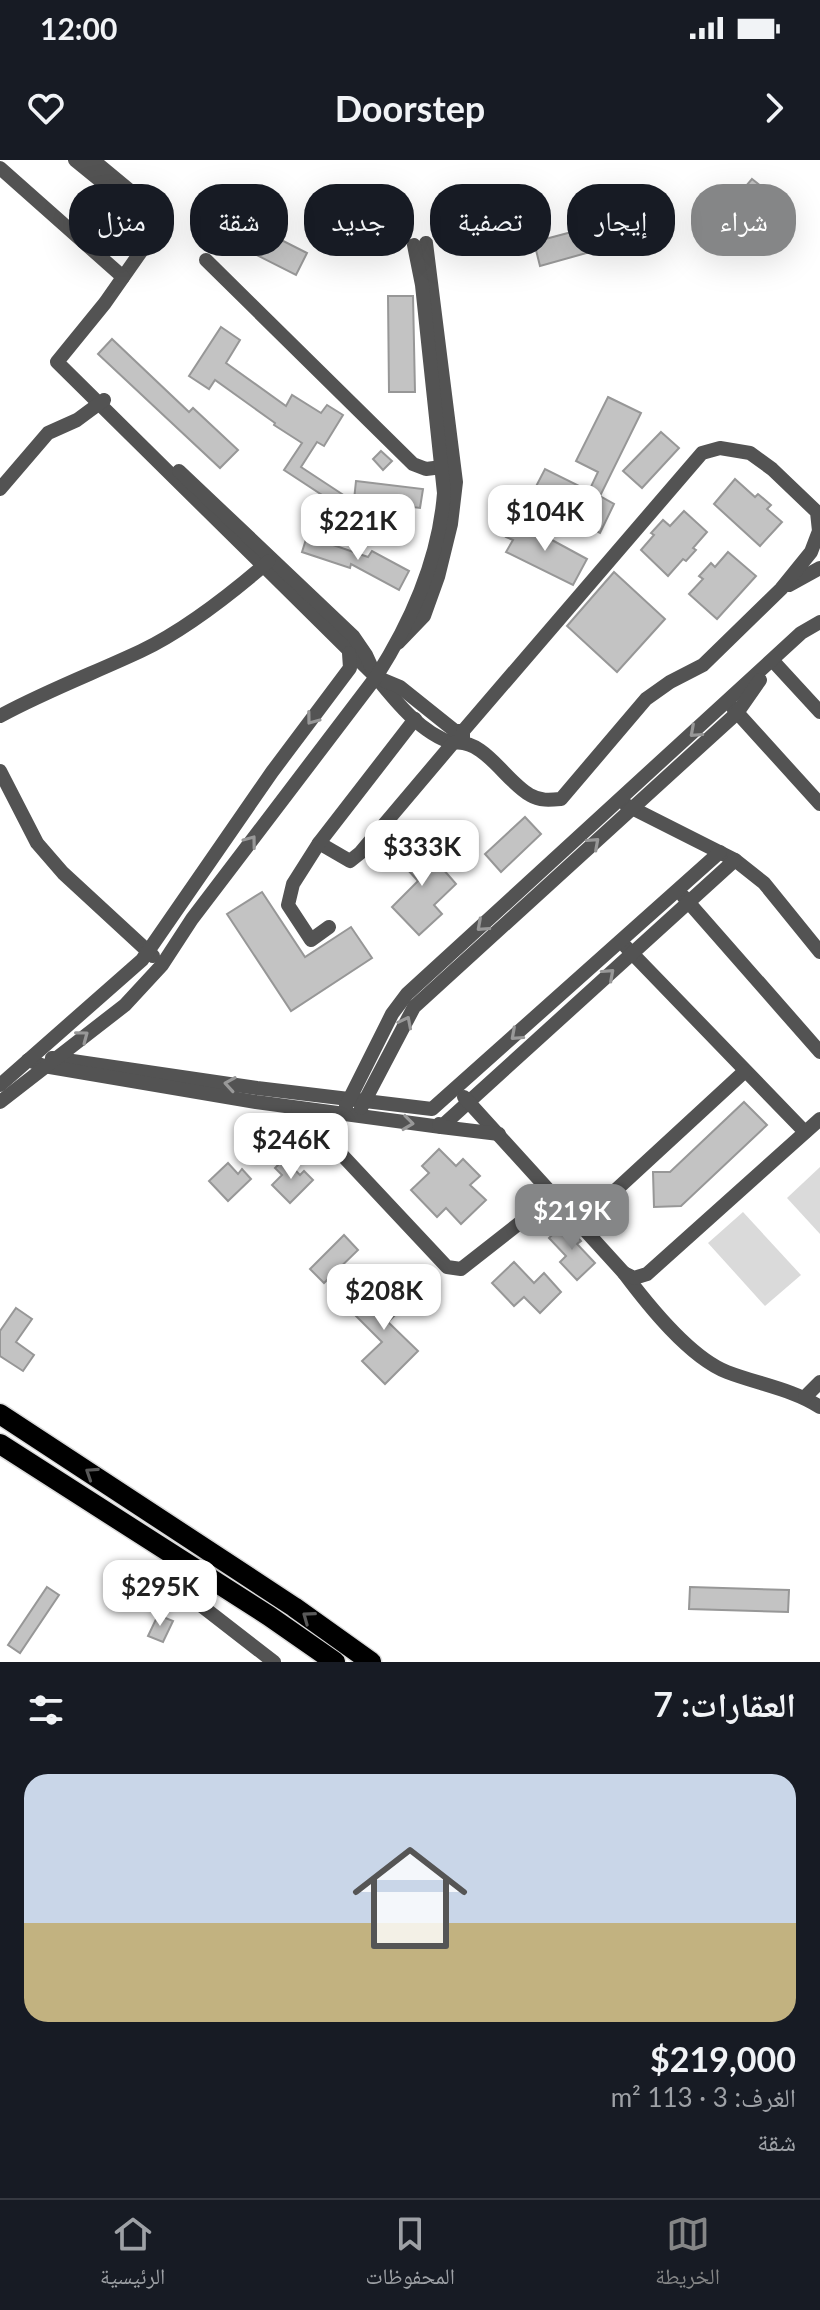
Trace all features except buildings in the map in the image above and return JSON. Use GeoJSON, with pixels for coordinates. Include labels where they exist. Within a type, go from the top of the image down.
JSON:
{"type":"FeatureCollection","features":[{"type":"Feature","properties":{"kind":"highway"},"geometry":{"type":"LineString","coordinates":[[0,1414],[294,1607],[371,1662]]}},
{"type":"Feature","properties":{"kind":"highway"},"geometry":{"type":"LineString","coordinates":[[1,1445],[335,1662]]}},
{"type":"Feature","properties":{"kind":"lane"},"geometry":{"type":"LineString","coordinates":[[75,160],[155,225],[154,233],[123,277],[57,362],[267,563],[349,653],[415,719],[441,740],[460,739]]}},
{"type":"Feature","properties":{"kind":"lane"},"geometry":{"type":"LineString","coordinates":[[93,160],[164,219],[161,235],[110,307],[66,361],[102,403]]}},
{"type":"Feature","properties":{"kind":"lane"},"geometry":{"type":"LineString","coordinates":[[0,168],[123,277]]}},
{"type":"Feature","properties":{"kind":"lane"},"geometry":{"type":"LineString","coordinates":[[0,1102],[125,1005],[162,965],[192,919],[376,677],[398,643],[424,616],[438,577],[451,524],[456,482],[420,244],[442,467],[442,521],[426,578],[398,643]]}},
{"type":"Feature","properties":{"kind":"lane"},"geometry":{"type":"LineString","coordinates":[[206,260],[413,464],[426,469],[442,467]]}},
{"type":"Feature","properties":{"kind":"lane"},"geometry":{"type":"LineString","coordinates":[[0,489],[48,433],[77,420],[102,403]]}},
{"type":"Feature","properties":{"kind":"lane"},"geometry":{"type":"LineString","coordinates":[[267,563],[353,636],[376,677],[400,687],[455,731],[460,739],[476,748],[529,795],[544,801],[561,799],[646,699],[703,665],[781,589],[811,552],[819,531],[818,512],[750,453],[720,448],[702,453],[460,739],[360,853],[350,861],[319,843]]}},
{"type":"Feature","properties":{"kind":"lane"},"geometry":{"type":"LineString","coordinates":[[0,716],[102,666],[143,650],[187,624],[267,563]]}},
{"type":"Feature","properties":{"kind":"lane"},"geometry":{"type":"LineString","coordinates":[[781,589],[820,568]]}},
{"type":"Feature","properties":{"kind":"lane"},"geometry":{"type":"LineString","coordinates":[[350,1115],[365,1101],[414,1007],[733,707],[801,633],[820,622]]}},
{"type":"Feature","properties":{"kind":"lane"},"geometry":{"type":"LineString","coordinates":[[0,1085],[148,952],[272,772],[350,668],[349,653]]}},
{"type":"Feature","properties":{"kind":"lane"},"geometry":{"type":"LineString","coordinates":[[773,661],[820,712]]}},
{"type":"Feature","properties":{"kind":"lane"},"geometry":{"type":"LineString","coordinates":[[733,707],[820,804]]}},
{"type":"Feature","properties":{"kind":"lane"},"geometry":{"type":"LineString","coordinates":[[329,927],[311,940],[288,905],[293,884],[319,843],[415,719]]}},
{"type":"Feature","properties":{"kind":"lane"},"geometry":{"type":"LineString","coordinates":[[0,771],[37,843],[63,873],[162,965]]}},
{"type":"Feature","properties":{"kind":"lane"},"geometry":{"type":"LineString","coordinates":[[626,805],[735,860],[764,883],[820,952]]}},
{"type":"Feature","properties":{"kind":"lane"},"geometry":{"type":"LineString","coordinates":[[350,1115],[349,1099],[392,1014],[407,994],[626,805]]}},
{"type":"Feature","properties":{"kind":"lane"},"geometry":{"type":"LineString","coordinates":[[28,1060],[432,1109],[720,852]]}},
{"type":"Feature","properties":{"kind":"lane"},"geometry":{"type":"LineString","coordinates":[[441,1127],[735,860]]}},
{"type":"Feature","properties":{"kind":"lane"},"geometry":{"type":"LineString","coordinates":[[678,890],[820,1052]]}},
{"type":"Feature","properties":{"kind":"lane"},"geometry":{"type":"LineString","coordinates":[[620,941],[805,1132]]}},
{"type":"Feature","properties":{"kind":"lane"},"geometry":{"type":"LineString","coordinates":[[50,1062],[298,1108],[499,1134]]}},
{"type":"Feature","properties":{"kind":"lane"},"geometry":{"type":"LineString","coordinates":[[579,1224],[745,1071]]}},
{"type":"Feature","properties":{"kind":"lane"},"geometry":{"type":"LineString","coordinates":[[456,1088],[645,1300],[696,1352],[723,1371],[805,1397],[820,1407]]}},
{"type":"Feature","properties":{"kind":"lane"},"geometry":{"type":"LineString","coordinates":[[298,1108],[447,1267],[461,1269],[554,1196]]}},
{"type":"Feature","properties":{"kind":"lane"},"geometry":{"type":"LineString","coordinates":[[432,1109],[441,1127]]}},
{"type":"Feature","properties":{"kind":"lane"},"geometry":{"type":"LineString","coordinates":[[624,1273],[634,1278],[647,1274],[820,1119]]}},
{"type":"Feature","properties":{"kind":"lane"},"geometry":{"type":"LineString","coordinates":[[805,1397],[820,1382]]}},
{"type":"Feature","properties":{"kind":"lane"},"geometry":{"type":"LineString","coordinates":[[194,1569],[194,1596],[203,1607],[274,1662]]}},
{"type":"Feature","properties":{"kind":"shaded area"},"geometry":{"type":"Polygon","coordinates":[[[820,1167],[820,1234],[787,1198],[820,1167]]]}},
{"type":"Feature","properties":{"kind":"shaded area"},"geometry":{"type":"Polygon","coordinates":[[[743,1212],[801,1275],[765,1306],[708,1243],[743,1212]]]}}]}
